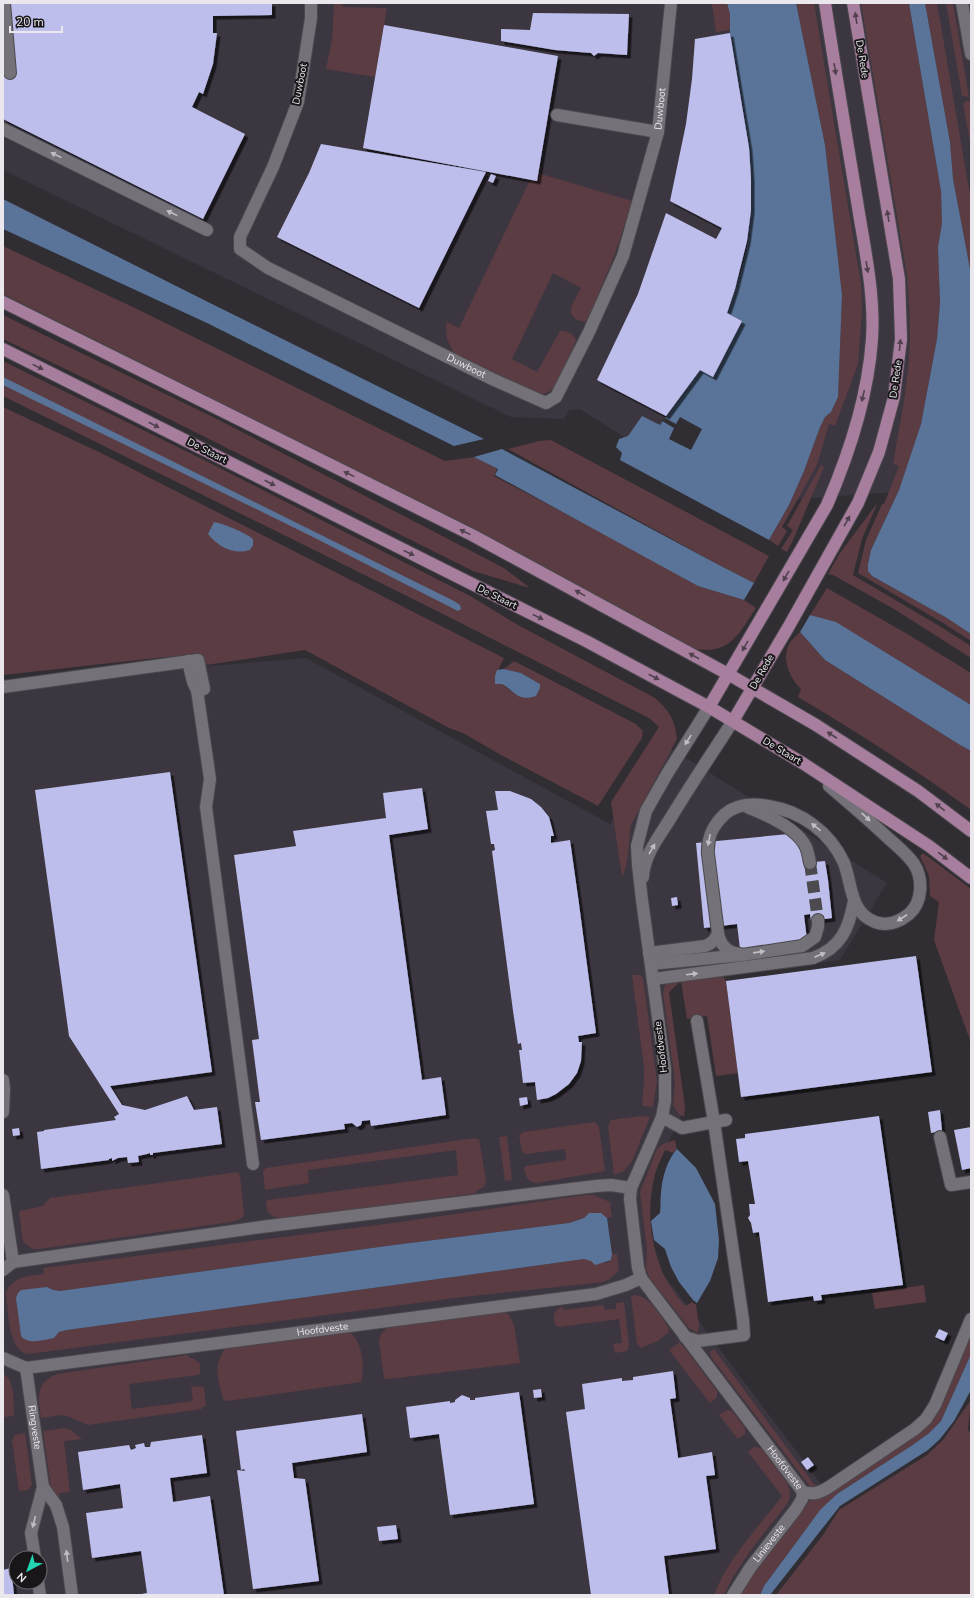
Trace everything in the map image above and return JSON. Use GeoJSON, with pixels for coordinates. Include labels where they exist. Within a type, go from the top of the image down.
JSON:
{"type":"FeatureCollection","features":[{"type":"Feature","properties":{"kind":"main road"},"geometry":{"type":"LineString","coordinates":[[709,706],[765,613],[827,505],[843,470],[853,440],[865,387],[872,338],[870,283],[825,3]]}},
{"type":"Feature","properties":{"kind":"main road","name":"De Rede"},"geometry":{"type":"LineString","coordinates":[[733,721],[789,626],[858,503],[878,452],[894,397],[901,339],[899,279],[853,3]]}},
{"type":"Feature","properties":{"kind":"main road"},"geometry":{"type":"LineString","coordinates":[[3,302],[472,535],[728,674],[816,725],[918,791],[971,831]]}},
{"type":"Feature","properties":{"kind":"main road","name":"De Staart"},"geometry":{"type":"LineString","coordinates":[[3,349],[586,641],[709,706],[804,764],[929,846],[971,878]]}},
{"type":"Feature","properties":{"kind":"street"},"geometry":{"type":"LineString","coordinates":[[4,3],[10,73]]}},
{"type":"Feature","properties":{"kind":"street","name":"Duwboot"},"geometry":{"type":"LineString","coordinates":[[311,3],[311,18],[298,102],[273,167],[240,237],[240,249],[268,268],[492,379],[546,403],[556,397],[589,332],[623,256],[658,132],[670,3]]}},
{"type":"Feature","properties":{"kind":"street"},"geometry":{"type":"LineString","coordinates":[[962,3],[971,54]]}},
{"type":"Feature","properties":{"kind":"street"},"geometry":{"type":"LineString","coordinates":[[557,114],[658,132]]}},
{"type":"Feature","properties":{"kind":"street"},"geometry":{"type":"LineString","coordinates":[[3,129],[207,230]]}},
{"type":"Feature","properties":{"kind":"street"},"geometry":{"type":"LineString","coordinates":[[3,687],[188,661],[192,682],[200,690],[210,779],[206,807],[253,1164]]}},
{"type":"Feature","properties":{"kind":"street","name":"Hoofdveste"},"geometry":{"type":"LineString","coordinates":[[709,706],[646,811],[637,846],[642,900],[665,1069],[665,1101],[662,1117],[631,1188],[630,1199],[638,1268],[641,1278],[803,1492],[811,1494],[818,1493],[829,1487],[914,1429],[926,1419],[935,1405],[971,1319]]}},
{"type":"Feature","properties":{"kind":"street","name":"Hoofdveste"},"geometry":{"type":"LineString","coordinates":[[642,900],[643,872],[645,862],[650,851],[733,721]]}},
{"type":"Feature","properties":{"kind":"street"},"geometry":{"type":"LineString","coordinates":[[742,955],[732,953],[725,947],[721,942],[718,933],[707,844],[711,831],[718,821],[734,808],[742,805],[759,804],[789,811],[816,826],[827,836],[836,848],[844,864],[854,901],[861,912],[874,922],[882,924],[897,922],[911,912],[916,904],[919,894],[920,877],[913,864],[898,847],[862,813],[804,764]]}},
{"type":"Feature","properties":{"kind":"street"},"geometry":{"type":"LineString","coordinates":[[742,805],[774,819],[796,835],[807,849],[810,862]]}},
{"type":"Feature","properties":{"kind":"street"},"geometry":{"type":"LineString","coordinates":[[653,979],[813,958],[822,955],[831,950],[839,941],[850,920],[854,901]]}},
{"type":"Feature","properties":{"kind":"street"},"geometry":{"type":"LineString","coordinates":[[650,958],[742,955],[802,946],[815,937],[818,927],[818,920]]}},
{"type":"Feature","properties":{"kind":"street"},"geometry":{"type":"LineString","coordinates":[[650,958],[705,946],[713,941],[718,933]]}},
{"type":"Feature","properties":{"kind":"street"},"geometry":{"type":"LineString","coordinates":[[685,1338],[698,1341],[748,1336],[720,1121],[697,1021]]}},
{"type":"Feature","properties":{"kind":"street"},"geometry":{"type":"LineString","coordinates":[[3,1080],[3,1112]]}},
{"type":"Feature","properties":{"kind":"street"},"geometry":{"type":"LineString","coordinates":[[662,1117],[682,1128],[720,1121]]}},
{"type":"Feature","properties":{"kind":"street"},"geometry":{"type":"LineString","coordinates":[[940,1137],[951,1185],[971,1182]]}},
{"type":"Feature","properties":{"kind":"street"},"geometry":{"type":"LineString","coordinates":[[3,1270],[13,1262],[261,1227],[596,1186],[611,1185],[631,1188]]}},
{"type":"Feature","properties":{"kind":"street"},"geometry":{"type":"LineString","coordinates":[[3,1195],[13,1262]]}},
{"type":"Feature","properties":{"kind":"street","name":"Hoofdveste"},"geometry":{"type":"LineString","coordinates":[[26,1368],[596,1294],[626,1285],[641,1278]]}},
{"type":"Feature","properties":{"kind":"street"},"geometry":{"type":"LineString","coordinates":[[3,1358],[26,1368]]}},
{"type":"Feature","properties":{"kind":"street","name":"Ringveste"},"geometry":{"type":"LineString","coordinates":[[26,1368],[43,1487],[31,1533],[34,1550]]}},
{"type":"Feature","properties":{"kind":"street","name":"Ringveste"},"geometry":{"type":"LineString","coordinates":[[43,1487],[56,1505],[63,1526],[72,1595]]}},
{"type":"Feature","properties":{"kind":"street","name":"Linieveste"},"geometry":{"type":"LineString","coordinates":[[733,1595],[750,1568],[796,1509],[802,1499],[803,1492]]}},
{"type":"Feature","properties":{"kind":"shaded area"},"geometry":{"type":"Polygon","coordinates":[[[3,3],[971,3],[971,486],[736,504],[580,409],[569,410],[564,419],[511,417],[3,170],[3,3]]]}},
{"type":"Feature","properties":{"kind":"shaded area"},"geometry":{"type":"Polygon","coordinates":[[[334,3],[342,3],[343,7],[387,8],[375,77],[326,69],[332,39],[334,3]]]}},
{"type":"Feature","properties":{"kind":"shaded area"},"geometry":{"type":"Polygon","coordinates":[[[711,3],[727,3],[730,14],[730,30],[716,32],[711,3]]]}},
{"type":"Feature","properties":{"kind":"shaded area"},"geometry":{"type":"Polygon","coordinates":[[[796,3],[814,3],[861,284],[862,310],[858,364],[835,426],[829,424],[817,465],[782,527],[787,531],[778,546],[769,540],[789,505],[804,471],[820,427],[825,417],[831,412],[838,396],[842,295],[825,145],[796,3]]]}},
{"type":"Feature","properties":{"kind":"shaded area"},"geometry":{"type":"Polygon","coordinates":[[[861,3],[909,3],[941,191],[942,223],[938,247],[940,303],[937,339],[921,424],[899,490],[871,550],[868,571],[872,576],[947,618],[971,634],[971,641],[858,573],[866,540],[882,504],[884,504],[899,466],[893,464],[906,386],[910,339],[907,275],[861,3]]]}},
{"type":"Feature","properties":{"kind":"shaded area"},"geometry":{"type":"Polygon","coordinates":[[[925,3],[937,3],[971,201],[971,274],[953,179],[950,142],[925,3]]]}},
{"type":"Feature","properties":{"kind":"shaded area"},"geometry":{"type":"Polygon","coordinates":[[[946,3],[953,3],[969,97],[962,96],[946,3]]]}},
{"type":"Feature","properties":{"kind":"shaded area"},"geometry":{"type":"Polygon","coordinates":[[[966,101],[970,101],[971,107],[971,148],[963,104],[966,101]]]}},
{"type":"Feature","properties":{"kind":"shaded area"},"geometry":{"type":"Polygon","coordinates":[[[538,173],[632,201],[615,254],[588,319],[584,322],[573,316],[571,312],[573,303],[581,288],[553,273],[512,359],[537,372],[560,331],[570,333],[576,340],[555,386],[551,391],[546,393],[534,394],[455,355],[447,339],[446,328],[447,322],[459,328],[530,180],[538,173]]]}},
{"type":"Feature","properties":{"kind":"shaded area"},"geometry":{"type":"Polygon","coordinates":[[[3,246],[137,309],[445,461],[475,457],[497,469],[494,476],[631,548],[698,586],[744,600],[756,608],[737,636],[723,647],[703,650],[690,648],[348,468],[3,294],[3,246]]]}},
{"type":"Feature","properties":{"kind":"shaded area"},"geometry":{"type":"Polygon","coordinates":[[[3,315],[219,420],[504,568],[530,588],[473,571],[163,416],[3,339],[3,315]]]}},
{"type":"Feature","properties":{"kind":"shaded area"},"geometry":{"type":"Polygon","coordinates":[[[3,361],[210,463],[472,597],[518,625],[655,698],[664,707],[673,721],[677,739],[631,825],[628,858],[622,877],[611,802],[659,727],[649,718],[421,603],[3,396],[3,361]]]}},
{"type":"Feature","properties":{"kind":"shaded area"},"geometry":{"type":"Polygon","coordinates":[[[3,407],[103,454],[504,658],[495,676],[495,684],[502,684],[511,691],[536,696],[540,688],[540,684],[521,673],[504,669],[514,661],[636,724],[643,731],[642,738],[598,806],[305,650],[206,665],[201,657],[165,657],[3,675],[3,407]]]}},
{"type":"Feature","properties":{"kind":"shaded area"},"geometry":{"type":"Polygon","coordinates":[[[551,440],[769,556],[754,583],[508,449],[539,441],[551,440]]]}},
{"type":"Feature","properties":{"kind":"shaded area"},"geometry":{"type":"Polygon","coordinates":[[[821,465],[824,467],[787,552],[781,549],[793,530],[787,526],[821,465]]]}},
{"type":"Feature","properties":{"kind":"shaded area"},"geometry":{"type":"Polygon","coordinates":[[[878,502],[862,539],[853,575],[971,646],[971,658],[894,609],[833,575],[828,574],[840,553],[878,502]]]}},
{"type":"Feature","properties":{"kind":"shaded area"},"geometry":{"type":"Polygon","coordinates":[[[827,588],[909,635],[971,673],[971,705],[836,623],[810,615],[827,588]]]}},
{"type":"Feature","properties":{"kind":"shaded area"},"geometry":{"type":"Polygon","coordinates":[[[800,632],[825,660],[971,751],[971,810],[886,751],[798,697],[801,689],[793,679],[787,666],[786,653],[791,641],[800,632]]]}},
{"type":"Feature","properties":{"kind":"shaded area"},"geometry":{"type":"Polygon","coordinates":[[[306,658],[610,824],[657,740],[887,883],[840,960],[665,984],[683,1112],[654,1173],[648,1229],[664,1275],[830,1496],[750,1595],[3,1595],[3,683],[306,658]]]}},
{"type":"Feature","properties":{"kind":"shaded area"},"geometry":{"type":"Polygon","coordinates":[[[923,853],[971,889],[971,1043],[934,940],[939,902],[930,896],[929,876],[920,856],[923,853]]]}},
{"type":"Feature","properties":{"kind":"shaded area"},"geometry":{"type":"Polygon","coordinates":[[[632,975],[640,975],[643,978],[657,1081],[653,1107],[642,1106],[644,1067],[632,975]]]}},
{"type":"Feature","properties":{"kind":"shaded area"},"geometry":{"type":"Polygon","coordinates":[[[723,976],[726,981],[738,1073],[716,1076],[707,1016],[687,1019],[681,981],[669,992],[685,1107],[684,1117],[678,1113],[673,1105],[675,1082],[663,993],[665,985],[668,982],[723,976]]]}},
{"type":"Feature","properties":{"kind":"shaded area"},"geometry":{"type":"Polygon","coordinates":[[[641,1116],[650,1117],[632,1161],[624,1171],[614,1175],[608,1127],[611,1120],[641,1116]]]}},
{"type":"Feature","properties":{"kind":"shaded area"},"geometry":{"type":"Polygon","coordinates":[[[595,1122],[599,1127],[605,1171],[537,1183],[529,1180],[526,1176],[524,1168],[526,1166],[566,1160],[565,1149],[526,1154],[522,1152],[519,1135],[524,1132],[595,1122]]]}},
{"type":"Feature","properties":{"kind":"shaded area"},"geometry":{"type":"Polygon","coordinates":[[[507,1136],[512,1180],[505,1181],[499,1137],[507,1136]]]}},
{"type":"Feature","properties":{"kind":"shaded area"},"geometry":{"type":"Polygon","coordinates":[[[475,1138],[479,1139],[486,1181],[484,1187],[476,1191],[477,1193],[279,1220],[279,1218],[269,1214],[267,1209],[266,1203],[268,1200],[458,1175],[456,1150],[308,1170],[309,1183],[265,1190],[263,1171],[266,1168],[475,1138]]]}},
{"type":"Feature","properties":{"kind":"shaded area"},"geometry":{"type":"Polygon","coordinates":[[[675,1140],[677,1149],[673,1153],[665,1150],[655,1175],[650,1202],[651,1228],[656,1253],[666,1280],[685,1306],[692,1302],[696,1305],[699,1325],[698,1333],[689,1328],[649,1277],[646,1268],[647,1250],[640,1192],[657,1149],[663,1144],[675,1140]]]}},
{"type":"Feature","properties":{"kind":"shaded area"},"geometry":{"type":"Polygon","coordinates":[[[238,1172],[240,1176],[244,1216],[231,1222],[39,1249],[32,1249],[23,1242],[19,1211],[43,1206],[50,1198],[238,1172]]]}},
{"type":"Feature","properties":{"kind":"shaded area"},"geometry":{"type":"Polygon","coordinates":[[[593,1195],[610,1202],[612,1217],[607,1218],[606,1216],[589,1213],[584,1218],[569,1223],[394,1245],[60,1291],[47,1287],[28,1341],[54,1338],[59,1332],[67,1330],[584,1259],[606,1263],[611,1260],[612,1254],[617,1254],[619,1270],[610,1279],[603,1282],[463,1297],[28,1354],[21,1351],[16,1346],[10,1329],[6,1293],[9,1287],[12,1283],[22,1278],[44,1274],[43,1268],[393,1223],[593,1195]]]}},
{"type":"Feature","properties":{"kind":"shaded area"},"geometry":{"type":"Polygon","coordinates":[[[924,1285],[926,1302],[875,1309],[872,1293],[924,1285]]]}},
{"type":"Feature","properties":{"kind":"shaded area"},"geometry":{"type":"Polygon","coordinates":[[[631,1296],[640,1296],[650,1303],[669,1328],[669,1332],[658,1341],[641,1348],[637,1344],[631,1296]]]}},
{"type":"Feature","properties":{"kind":"shaded area"},"geometry":{"type":"Polygon","coordinates":[[[624,1302],[629,1345],[627,1351],[615,1353],[613,1344],[622,1343],[619,1319],[559,1327],[556,1326],[555,1323],[555,1312],[563,1307],[564,1310],[603,1305],[605,1310],[616,1309],[616,1303],[624,1302]]]}},
{"type":"Feature","properties":{"kind":"shaded area"},"geometry":{"type":"Polygon","coordinates":[[[500,1310],[509,1315],[514,1325],[520,1363],[389,1379],[384,1378],[379,1341],[381,1334],[389,1326],[500,1310]]]}},
{"type":"Feature","properties":{"kind":"shaded area"},"geometry":{"type":"Polygon","coordinates":[[[348,1331],[357,1341],[362,1354],[363,1369],[361,1382],[227,1401],[223,1399],[218,1377],[218,1365],[219,1359],[227,1346],[348,1331]]]}},
{"type":"Feature","properties":{"kind":"shaded area"},"geometry":{"type":"Polygon","coordinates":[[[971,1332],[971,1354],[941,1421],[928,1434],[911,1446],[837,1494],[812,1521],[764,1586],[760,1595],[740,1595],[751,1578],[812,1498],[919,1431],[971,1332]]]}},
{"type":"Feature","properties":{"kind":"shaded area"},"geometry":{"type":"Polygon","coordinates":[[[680,1342],[717,1391],[717,1397],[710,1403],[669,1350],[680,1342]]]}},
{"type":"Feature","properties":{"kind":"shaded area"},"geometry":{"type":"Polygon","coordinates":[[[714,1349],[813,1483],[818,1487],[811,1487],[808,1484],[711,1357],[710,1352],[714,1349]]]}},
{"type":"Feature","properties":{"kind":"shaded area"},"geometry":{"type":"Polygon","coordinates":[[[188,1355],[189,1358],[193,1358],[200,1364],[200,1373],[198,1375],[129,1384],[132,1409],[193,1401],[191,1387],[200,1386],[204,1388],[206,1406],[202,1407],[202,1409],[88,1425],[62,1415],[41,1418],[39,1398],[41,1387],[45,1382],[57,1374],[188,1355]]]}},
{"type":"Feature","properties":{"kind":"shaded area"},"geometry":{"type":"Polygon","coordinates":[[[3,1373],[7,1377],[12,1387],[14,1398],[14,1416],[3,1417],[3,1373]]]}},
{"type":"Feature","properties":{"kind":"shaded area"},"geometry":{"type":"Polygon","coordinates":[[[971,1400],[968,1429],[971,1436],[971,1595],[776,1595],[823,1535],[839,1510],[927,1455],[943,1440],[971,1400]]]}},
{"type":"Feature","properties":{"kind":"shaded area"},"geometry":{"type":"Polygon","coordinates":[[[726,1410],[732,1411],[745,1428],[745,1434],[738,1439],[719,1415],[726,1410]]]}},
{"type":"Feature","properties":{"kind":"shaded area"},"geometry":{"type":"Polygon","coordinates":[[[64,1428],[71,1430],[82,1439],[64,1441],[70,1492],[59,1493],[60,1499],[56,1499],[51,1488],[43,1431],[64,1428]]]}},
{"type":"Feature","properties":{"kind":"shaded area"},"geometry":{"type":"Polygon","coordinates":[[[25,1433],[32,1485],[28,1490],[19,1491],[12,1440],[15,1435],[25,1433]]]}},
{"type":"Feature","properties":{"kind":"shaded area"},"geometry":{"type":"Polygon","coordinates":[[[754,1447],[761,1448],[787,1483],[790,1491],[789,1498],[787,1504],[745,1559],[724,1595],[714,1595],[727,1568],[735,1556],[782,1496],[748,1452],[754,1447]]]}},
{"type":"Feature","properties":{"kind":"water"},"geometry":{"type":"Polygon","coordinates":[[[727,3],[796,3],[825,145],[842,295],[838,397],[831,412],[825,417],[820,427],[804,471],[789,505],[769,540],[620,460],[622,453],[616,447],[619,439],[628,436],[642,416],[660,425],[700,370],[713,377],[742,321],[727,313],[739,277],[748,239],[751,187],[747,136],[730,33],[730,14],[727,3]]]}},
{"type":"Feature","properties":{"kind":"water"},"geometry":{"type":"Polygon","coordinates":[[[909,3],[925,3],[950,142],[953,179],[971,274],[971,634],[947,618],[872,576],[868,571],[871,550],[899,490],[921,424],[937,339],[940,303],[938,247],[942,223],[941,191],[909,3]]]}},
{"type":"Feature","properties":{"kind":"water"},"geometry":{"type":"Polygon","coordinates":[[[3,199],[484,439],[454,446],[207,323],[3,229],[3,199]]]}},
{"type":"Feature","properties":{"kind":"water"},"geometry":{"type":"Polygon","coordinates":[[[3,377],[454,601],[460,605],[461,609],[458,611],[311,536],[3,385],[3,377]]]}},
{"type":"Feature","properties":{"kind":"water"},"geometry":{"type":"Polygon","coordinates":[[[502,449],[754,583],[744,600],[698,586],[495,475],[498,469],[474,457],[502,449]]]}},
{"type":"Feature","properties":{"kind":"water"},"geometry":{"type":"Polygon","coordinates":[[[214,522],[234,529],[253,539],[253,545],[250,550],[232,551],[217,543],[208,534],[214,522]]]}},
{"type":"Feature","properties":{"kind":"water"},"geometry":{"type":"Polygon","coordinates":[[[810,615],[836,622],[971,705],[971,751],[825,660],[800,632],[810,615]]]}},
{"type":"Feature","properties":{"kind":"water"},"geometry":{"type":"Polygon","coordinates":[[[504,669],[521,673],[540,684],[540,688],[536,696],[530,698],[521,697],[502,684],[495,684],[497,670],[504,669]]]}},
{"type":"Feature","properties":{"kind":"water"},"geometry":{"type":"Polygon","coordinates":[[[677,1149],[696,1168],[715,1204],[719,1240],[718,1258],[710,1281],[697,1303],[679,1282],[671,1267],[665,1249],[654,1240],[651,1221],[660,1213],[664,1175],[670,1158],[677,1149]]]}},
{"type":"Feature","properties":{"kind":"water"},"geometry":{"type":"Polygon","coordinates":[[[589,1213],[601,1213],[607,1218],[612,1254],[611,1260],[595,1265],[591,1261],[584,1259],[67,1330],[59,1332],[54,1338],[41,1341],[24,1339],[21,1336],[16,1298],[21,1290],[47,1287],[60,1291],[394,1245],[569,1223],[584,1218],[589,1213]]]}},
{"type":"Feature","properties":{"kind":"water"},"geometry":{"type":"Polygon","coordinates":[[[971,1354],[971,1390],[954,1421],[940,1439],[928,1450],[840,1506],[770,1595],[760,1595],[764,1586],[820,1510],[837,1494],[911,1446],[928,1434],[941,1421],[971,1354]]]}},
{"type":"Feature","properties":{"kind":"pier"},"geometry":{"type":"Polygon","coordinates":[[[680,417],[702,429],[691,450],[669,439],[674,428],[662,421],[665,418],[676,424],[680,417]]]}},
{"type":"Feature","properties":{"kind":"building"},"geometry":{"type":"Polygon","coordinates":[[[3,3],[272,3],[272,15],[213,16],[213,33],[217,33],[213,64],[203,94],[199,92],[192,107],[245,134],[203,219],[3,119],[3,3]]]}},
{"type":"Feature","properties":{"kind":"building"},"geometry":{"type":"Polygon","coordinates":[[[533,13],[629,14],[627,55],[598,53],[594,56],[591,53],[555,50],[501,41],[501,29],[530,30],[533,13]]]}},
{"type":"Feature","properties":{"kind":"building"},"geometry":{"type":"Polygon","coordinates":[[[384,25],[558,56],[537,181],[363,148],[384,25]]]}},
{"type":"Feature","properties":{"kind":"building"},"geometry":{"type":"Polygon","coordinates":[[[730,33],[749,148],[751,179],[751,210],[747,241],[735,289],[727,313],[742,321],[713,377],[700,370],[666,416],[597,380],[638,294],[666,213],[716,239],[722,228],[670,201],[686,124],[692,79],[695,39],[730,33]]]}},
{"type":"Feature","properties":{"kind":"building"},"geometry":{"type":"Polygon","coordinates":[[[321,144],[486,172],[419,308],[277,237],[309,173],[321,144]]]}},
{"type":"Feature","properties":{"kind":"building"},"geometry":{"type":"Polygon","coordinates":[[[491,174],[496,176],[493,183],[488,181],[491,174]]]}},
{"type":"Feature","properties":{"kind":"building"},"geometry":{"type":"Polygon","coordinates":[[[170,772],[212,1072],[110,1086],[122,1105],[145,1110],[187,1096],[194,1110],[217,1107],[222,1144],[153,1153],[153,1155],[150,1155],[150,1153],[138,1156],[139,1162],[128,1163],[127,1157],[118,1158],[112,1161],[112,1158],[109,1160],[41,1169],[37,1132],[116,1120],[114,1117],[119,1114],[69,1036],[35,790],[170,772]]]}},
{"type":"Feature","properties":{"kind":"building"},"geometry":{"type":"Polygon","coordinates":[[[422,788],[428,829],[389,835],[422,1080],[441,1077],[446,1115],[371,1126],[370,1120],[362,1121],[361,1125],[357,1127],[352,1123],[344,1124],[345,1129],[261,1140],[255,1102],[260,1102],[252,1040],[259,1039],[234,855],[296,846],[293,831],[386,818],[383,793],[422,788]]]}},
{"type":"Feature","properties":{"kind":"building"},"geometry":{"type":"Polygon","coordinates":[[[495,791],[510,791],[531,799],[541,807],[549,817],[554,836],[551,836],[551,843],[570,840],[579,904],[596,1033],[578,1036],[579,1042],[582,1042],[581,1061],[577,1073],[569,1084],[548,1098],[537,1100],[535,1082],[523,1083],[519,1050],[522,1050],[521,1043],[518,1044],[513,1011],[492,851],[495,850],[494,844],[491,844],[486,811],[498,810],[495,791]]]}},
{"type":"Feature","properties":{"kind":"building"},"geometry":{"type":"Polygon","coordinates":[[[799,833],[803,863],[825,861],[832,918],[811,921],[810,914],[804,915],[807,940],[740,949],[737,924],[704,928],[696,843],[799,833]]]}},
{"type":"Feature","properties":{"kind":"building"},"geometry":{"type":"Polygon","coordinates":[[[677,897],[678,905],[672,906],[671,898],[677,897]]]}},
{"type":"Feature","properties":{"kind":"building"},"geometry":{"type":"Polygon","coordinates":[[[916,956],[932,1072],[741,1097],[726,981],[916,956]]]}},
{"type":"Feature","properties":{"kind":"building"},"geometry":{"type":"Polygon","coordinates":[[[527,1097],[528,1104],[520,1106],[519,1098],[527,1097]]]}},
{"type":"Feature","properties":{"kind":"building"},"geometry":{"type":"Polygon","coordinates":[[[940,1110],[942,1131],[931,1133],[928,1112],[940,1110]]]}},
{"type":"Feature","properties":{"kind":"building"},"geometry":{"type":"Polygon","coordinates":[[[879,1116],[903,1285],[821,1295],[822,1300],[814,1301],[813,1296],[768,1302],[759,1232],[753,1233],[751,1223],[748,1218],[750,1215],[749,1204],[755,1204],[748,1161],[739,1162],[736,1139],[745,1138],[745,1134],[879,1116]]]}},
{"type":"Feature","properties":{"kind":"building"},"geometry":{"type":"Polygon","coordinates":[[[971,1127],[971,1168],[962,1170],[954,1130],[971,1127]]]}},
{"type":"Feature","properties":{"kind":"building"},"geometry":{"type":"Polygon","coordinates":[[[19,1128],[20,1135],[13,1136],[12,1129],[19,1128]]]}},
{"type":"Feature","properties":{"kind":"building"},"geometry":{"type":"Polygon","coordinates":[[[939,1329],[948,1333],[944,1341],[935,1337],[939,1329]]]}},
{"type":"Feature","properties":{"kind":"building"},"geometry":{"type":"Polygon","coordinates":[[[673,1371],[676,1398],[670,1399],[678,1458],[712,1452],[715,1475],[706,1476],[716,1549],[664,1556],[669,1595],[591,1595],[566,1412],[585,1409],[582,1384],[622,1378],[622,1381],[633,1380],[633,1377],[673,1371]]]}},
{"type":"Feature","properties":{"kind":"building"},"geometry":{"type":"Polygon","coordinates":[[[541,1389],[542,1397],[534,1398],[533,1390],[541,1389]]]}},
{"type":"Feature","properties":{"kind":"building"},"geometry":{"type":"Polygon","coordinates":[[[519,1392],[534,1504],[450,1515],[439,1434],[410,1438],[406,1407],[450,1401],[450,1403],[455,1402],[455,1400],[462,1395],[470,1398],[470,1400],[475,1400],[475,1398],[519,1392]]]}},
{"type":"Feature","properties":{"kind":"building"},"geometry":{"type":"Polygon","coordinates":[[[362,1414],[367,1452],[292,1463],[294,1478],[305,1479],[319,1581],[253,1589],[237,1470],[245,1471],[244,1469],[241,1470],[236,1431],[362,1414]]]}},
{"type":"Feature","properties":{"kind":"building"},"geometry":{"type":"Polygon","coordinates":[[[202,1435],[207,1473],[170,1478],[173,1502],[210,1496],[224,1595],[136,1595],[147,1593],[141,1551],[92,1558],[86,1513],[123,1508],[120,1484],[83,1490],[78,1452],[129,1445],[131,1450],[136,1448],[135,1445],[144,1443],[145,1447],[150,1447],[151,1442],[202,1435]]]}},
{"type":"Feature","properties":{"kind":"building"},"geometry":{"type":"Polygon","coordinates":[[[808,1457],[814,1465],[807,1470],[801,1462],[808,1457]]]}},
{"type":"Feature","properties":{"kind":"building"},"geometry":{"type":"Polygon","coordinates":[[[396,1525],[398,1539],[379,1541],[377,1527],[396,1525]]]}},
{"type":"Feature","properties":{"kind":"building"},"geometry":{"type":"Polygon","coordinates":[[[8,1569],[8,1590],[14,1590],[14,1594],[3,1595],[3,1570],[8,1569]]]}},
{"type":"Feature","properties":{"kind":"tunnel"},"geometry":{"type":"LineString","coordinates":[[810,863],[818,920]]}}]}
